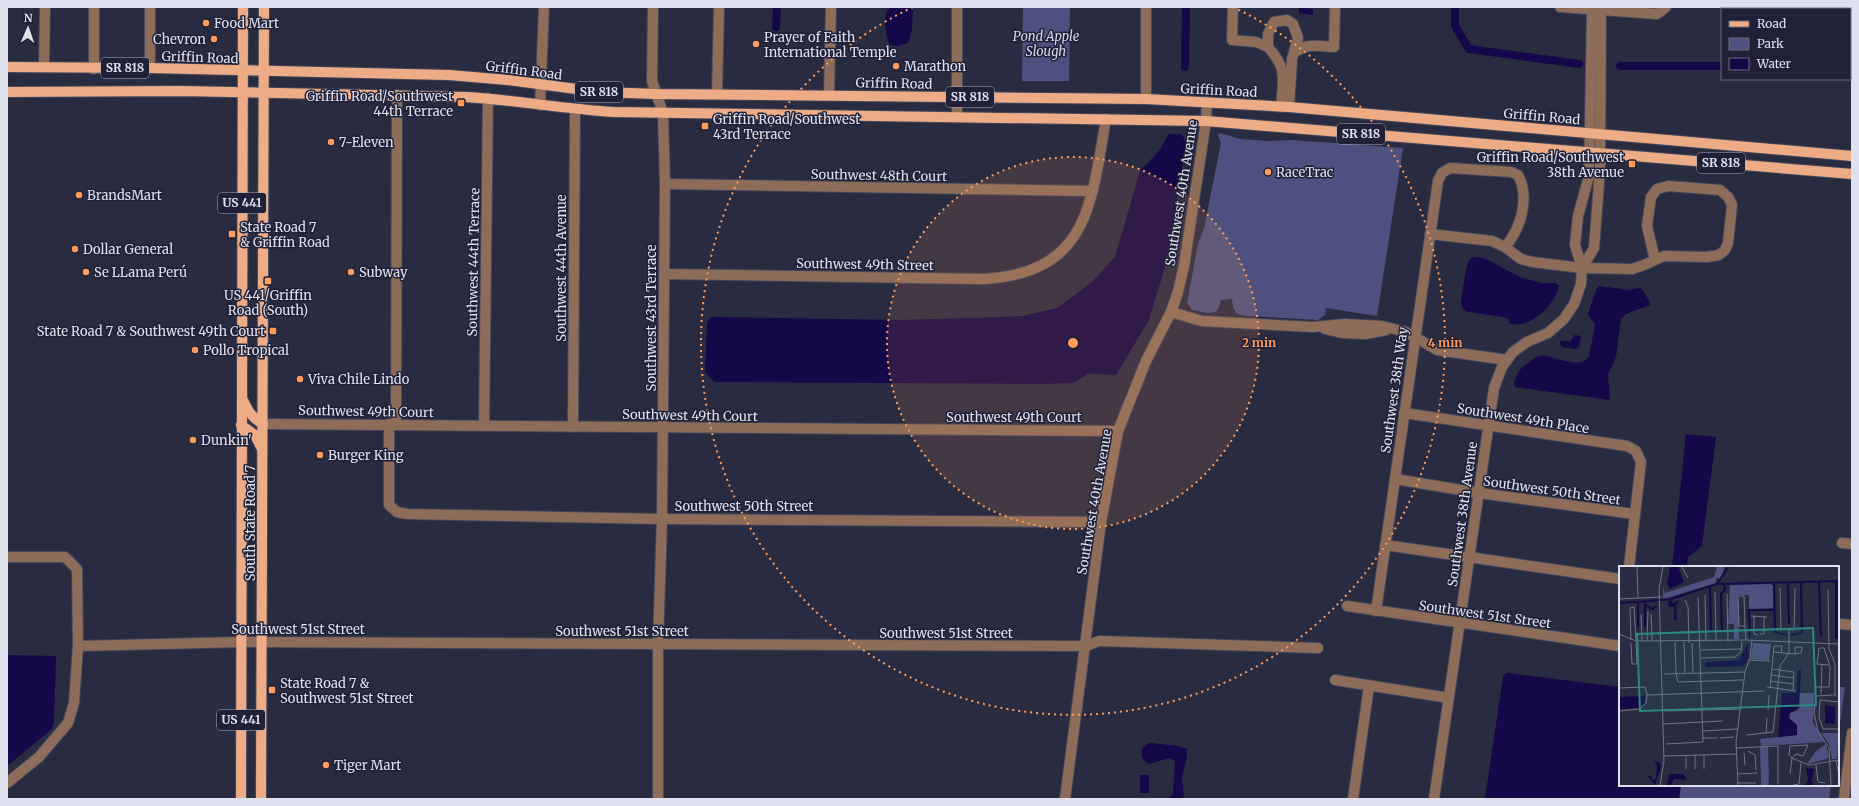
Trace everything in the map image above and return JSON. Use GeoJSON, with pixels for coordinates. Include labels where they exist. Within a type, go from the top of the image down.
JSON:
{"type":"FeatureCollection","features":[{"type":"Feature","properties":{"kind":"main road","name":"South State Road 7"},"geometry":{"type":"LineString","coordinates":[[241,799],[243,7]]}},
{"type":"Feature","properties":{"kind":"main road","name":"South State Road 7"},"geometry":{"type":"LineString","coordinates":[[261,799],[264,7]]}},
{"type":"Feature","properties":{"kind":"main road","name":"Griffin Road"},"geometry":{"type":"LineString","coordinates":[[7,67],[94,69],[150,68],[264,72],[448,75],[483,77],[599,92],[657,94],[1146,99],[1285,107],[1852,156]]}},
{"type":"Feature","properties":{"kind":"main road","name":"SR 818"},"geometry":{"type":"LineString","coordinates":[[7,92],[264,92],[398,95],[488,98],[575,110],[663,113],[1206,121],[1852,174]]}},
{"type":"Feature","properties":{"kind":"main road"},"geometry":{"type":"LineString","coordinates":[[241,395],[249,413],[263,424]]}},
{"type":"Feature","properties":{"kind":"main road"},"geometry":{"type":"LineString","coordinates":[[241,426],[255,435],[263,451]]}},
{"type":"Feature","properties":{"kind":"street"},"geometry":{"type":"LineString","coordinates":[[44,68],[45,7]]}},
{"type":"Feature","properties":{"kind":"street"},"geometry":{"type":"LineString","coordinates":[[94,7],[94,69]]}},
{"type":"Feature","properties":{"kind":"street"},"geometry":{"type":"LineString","coordinates":[[150,7],[150,68]]}},
{"type":"Feature","properties":{"kind":"street"},"geometry":{"type":"LineString","coordinates":[[540,105],[544,7]]}},
{"type":"Feature","properties":{"kind":"street","name":"Southwest 43rd Terrace"},"geometry":{"type":"LineString","coordinates":[[653,7],[652,81],[663,113],[665,184],[662,519],[658,644],[658,799]]}},
{"type":"Feature","properties":{"kind":"street"},"geometry":{"type":"LineString","coordinates":[[717,94],[718,7]]}},
{"type":"Feature","properties":{"kind":"street"},"geometry":{"type":"LineString","coordinates":[[829,95],[832,7]]}},
{"type":"Feature","properties":{"kind":"street"},"geometry":{"type":"LineString","coordinates":[[957,117],[958,7]]}},
{"type":"Feature","properties":{"kind":"street"},"geometry":{"type":"LineString","coordinates":[[1146,7],[1146,99]]}},
{"type":"Feature","properties":{"kind":"street"},"geometry":{"type":"LineString","coordinates":[[1233,7],[1232,40],[1256,42],[1268,47],[1278,58],[1283,68],[1285,107]]}},
{"type":"Feature","properties":{"kind":"street"},"geometry":{"type":"LineString","coordinates":[[1295,52],[1300,48],[1309,45],[1334,47],[1335,7]]}},
{"type":"Feature","properties":{"kind":"street"},"geometry":{"type":"LineString","coordinates":[[1560,7],[1657,14],[1666,8]]}},
{"type":"Feature","properties":{"kind":"street","name":"Southwest 38th Avenue"},"geometry":{"type":"LineString","coordinates":[[1582,268],[1594,248],[1597,10]]}},
{"type":"Feature","properties":{"kind":"street"},"geometry":{"type":"LineString","coordinates":[[1256,42],[1269,31],[1274,22],[1287,20],[1290,22],[1296,33],[1309,45]]}},
{"type":"Feature","properties":{"kind":"street"},"geometry":{"type":"LineString","coordinates":[[1268,47],[1269,31]]}},
{"type":"Feature","properties":{"kind":"street"},"geometry":{"type":"LineString","coordinates":[[1285,107],[1290,88],[1296,33]]}},
{"type":"Feature","properties":{"kind":"street"},"geometry":{"type":"LineString","coordinates":[[393,424],[398,95]]}},
{"type":"Feature","properties":{"kind":"street","name":"Southwest 44th Terrace"},"geometry":{"type":"LineString","coordinates":[[484,426],[488,98]]}},
{"type":"Feature","properties":{"kind":"street","name":"Southwest 40th Avenue"},"geometry":{"type":"LineString","coordinates":[[1064,799],[1086,646],[1101,522],[1118,431],[1146,361],[1178,292],[1184,266],[1206,121],[1207,102]]}},
{"type":"Feature","properties":{"kind":"street","name":"Southwest 44th Avenue"},"geometry":{"type":"LineString","coordinates":[[573,426],[575,110]]}},
{"type":"Feature","properties":{"kind":"street"},"geometry":{"type":"LineString","coordinates":[[1093,191],[1106,119]]}},
{"type":"Feature","properties":{"kind":"street","name":"Southwest 38th Avenue"},"geometry":{"type":"LineString","coordinates":[[1434,799],[1494,388],[1502,367],[1513,352],[1527,342],[1548,333],[1564,319],[1574,304],[1581,284],[1582,268],[1575,245],[1578,216],[1595,152]]}},
{"type":"Feature","properties":{"kind":"street","name":"Southwest 38th Way"},"geometry":{"type":"LineString","coordinates":[[1376,611],[1430,234],[1438,181],[1442,173],[1450,168],[1511,172],[1518,175],[1523,189],[1522,214],[1512,239],[1505,247]]}},
{"type":"Feature","properties":{"kind":"street","name":"Southwest 48th Court"},"geometry":{"type":"LineString","coordinates":[[665,184],[1093,191]]}},
{"type":"Feature","properties":{"kind":"street"},"geometry":{"type":"LineString","coordinates":[[1430,234],[1492,241],[1505,247],[1521,259],[1582,268],[1632,269],[1670,256],[1707,257],[1718,255],[1725,250],[1728,242],[1732,206],[1728,197],[1720,190],[1668,186],[1657,189],[1651,197],[1647,226],[1655,260]]}},
{"type":"Feature","properties":{"kind":"street","name":"Southwest 49th Street"},"geometry":{"type":"LineString","coordinates":[[664,274],[983,279],[1003,278],[1036,268],[1060,254],[1084,220],[1093,191]]}},
{"type":"Feature","properties":{"kind":"street"},"geometry":{"type":"LineString","coordinates":[[1170,312],[1202,321],[1313,327],[1344,324],[1382,326],[1403,331],[1437,350],[1507,360]]}},
{"type":"Feature","properties":{"kind":"street","name":"Southwest 49th Place"},"geometry":{"type":"LineString","coordinates":[[1404,412],[1627,446],[1636,451],[1641,462],[1634,514]]}},
{"type":"Feature","properties":{"kind":"street","name":"Southwest 49th Court"},"geometry":{"type":"LineString","coordinates":[[263,424],[1118,431]]}},
{"type":"Feature","properties":{"kind":"street","name":"Southwest 50th Street"},"geometry":{"type":"LineString","coordinates":[[393,424],[389,506],[397,512],[407,514],[662,519],[1101,522]]}},
{"type":"Feature","properties":{"kind":"street","name":"Southwest 50th Street"},"geometry":{"type":"LineString","coordinates":[[1395,479],[1479,493],[1634,514]]}},
{"type":"Feature","properties":{"kind":"street"},"geometry":{"type":"LineString","coordinates":[[1629,566],[1634,514]]}},
{"type":"Feature","properties":{"kind":"street"},"geometry":{"type":"LineString","coordinates":[[1385,545],[1619,578]]}},
{"type":"Feature","properties":{"kind":"street"},"geometry":{"type":"LineString","coordinates":[[7,557],[65,557],[77,569],[78,646],[74,703],[68,723],[40,757],[7,783]]}},
{"type":"Feature","properties":{"kind":"street","name":"Southwest 51st Street"},"geometry":{"type":"LineString","coordinates":[[1347,606],[1460,624],[1619,646]]}},
{"type":"Feature","properties":{"kind":"street"},"geometry":{"type":"LineString","coordinates":[[1840,624],[1852,625]]}},
{"type":"Feature","properties":{"kind":"street","name":"Southwest 51st Street"},"geometry":{"type":"LineString","coordinates":[[78,646],[242,642],[1086,646],[1099,642],[1318,648]]}},
{"type":"Feature","properties":{"kind":"street"},"geometry":{"type":"LineString","coordinates":[[1335,680],[1449,698]]}},
{"type":"Feature","properties":{"kind":"street"},"geometry":{"type":"LineString","coordinates":[[1353,799],[1369,686]]}},
{"type":"Feature","properties":{"kind":"street"},"geometry":{"type":"LineString","coordinates":[[1844,799],[1852,733]]}},
{"type":"Feature","properties":{"kind":"green space","name":"Pond Apple Slough"},"geometry":{"type":"Polygon","coordinates":[[[1023,7],[1070,7],[1069,81],[1022,81],[1023,7]]]}},
{"type":"Feature","properties":{"kind":"green space"},"geometry":{"type":"Polygon","coordinates":[[[1219,133],[1241,139],[1269,141],[1291,140],[1403,148],[1377,316],[1326,308],[1325,315],[1318,320],[1248,316],[1237,314],[1233,308],[1232,299],[1221,300],[1216,312],[1208,313],[1192,310],[1187,303],[1198,244],[1204,228],[1221,143],[1218,136],[1219,133]]]}},
{"type":"Feature","properties":{"kind":"green space"},"geometry":{"type":"Polygon","coordinates":[[[1839,687],[1845,687],[1839,730],[1839,687]]]}},
{"type":"Feature","properties":{"kind":"green space"},"geometry":{"type":"Polygon","coordinates":[[[1681,786],[1831,786],[1829,799],[1679,799],[1681,786]]]}},
{"type":"Feature","properties":{"kind":"water"},"geometry":{"type":"Polygon","coordinates":[[[890,7],[910,7],[913,10],[912,31],[908,43],[899,46],[890,45],[885,20],[887,10],[890,7]]]}},
{"type":"Feature","properties":{"kind":"water"},"geometry":{"type":"Polygon","coordinates":[[[1299,7],[1313,9],[1313,15],[1299,13],[1299,7]]]}},
{"type":"Feature","properties":{"kind":"water"},"geometry":{"type":"Polygon","coordinates":[[[1169,134],[1181,134],[1186,144],[1165,267],[1149,320],[1116,375],[1088,374],[1073,383],[1042,384],[714,382],[705,372],[707,322],[711,317],[899,320],[1022,316],[1057,308],[1092,282],[1115,257],[1140,171],[1159,151],[1169,134]]]}},
{"type":"Feature","properties":{"kind":"water"},"geometry":{"type":"Polygon","coordinates":[[[1477,257],[1484,258],[1522,278],[1542,283],[1556,283],[1559,286],[1557,293],[1547,308],[1532,320],[1524,323],[1509,323],[1508,319],[1503,317],[1468,312],[1463,309],[1461,304],[1464,281],[1469,260],[1477,257]]]}},
{"type":"Feature","properties":{"kind":"water"},"geometry":{"type":"Polygon","coordinates":[[[1599,286],[1629,290],[1637,288],[1642,289],[1650,302],[1650,305],[1626,314],[1621,319],[1616,357],[1608,375],[1610,400],[1515,387],[1516,376],[1520,370],[1536,357],[1545,356],[1573,363],[1585,361],[1589,356],[1595,325],[1588,314],[1596,290],[1599,286]]]}},
{"type":"Feature","properties":{"kind":"water"},"geometry":{"type":"Polygon","coordinates":[[[1574,335],[1581,336],[1579,348],[1562,347],[1560,344],[1561,341],[1571,341],[1574,335]]]}},
{"type":"Feature","properties":{"kind":"water"},"geometry":{"type":"Polygon","coordinates":[[[1686,434],[1716,437],[1702,546],[1688,557],[1687,566],[1672,566],[1686,434]]]}},
{"type":"Feature","properties":{"kind":"water"},"geometry":{"type":"Polygon","coordinates":[[[7,655],[56,656],[54,722],[52,729],[7,766],[7,655]]]}},
{"type":"Feature","properties":{"kind":"water"},"geometry":{"type":"Polygon","coordinates":[[[1507,673],[1619,687],[1619,786],[1681,786],[1679,799],[1485,799],[1503,676],[1507,673]]]}},
{"type":"Feature","properties":{"kind":"water"},"geometry":{"type":"Polygon","coordinates":[[[1151,743],[1179,746],[1187,749],[1187,757],[1182,777],[1184,799],[1166,799],[1173,794],[1175,761],[1169,758],[1149,764],[1146,762],[1141,753],[1144,747],[1151,743]]]}},
{"type":"Feature","properties":{"kind":"water"},"geometry":{"type":"Polygon","coordinates":[[[1140,775],[1149,775],[1149,793],[1140,793],[1140,775]]]}},
{"type":"Feature","properties":{"kind":"waterway"},"geometry":{"type":"LineString","coordinates":[[776,27],[777,7]]}},
{"type":"Feature","properties":{"kind":"waterway"},"geometry":{"type":"LineString","coordinates":[[1185,67],[1186,7]]}},
{"type":"Feature","properties":{"kind":"waterway"},"geometry":{"type":"LineString","coordinates":[[1455,7],[1455,26],[1469,49],[1579,64]]}},
{"type":"Feature","properties":{"kind":"waterway"},"geometry":{"type":"LineString","coordinates":[[1620,66],[1721,66]]}},
{"type":"Feature","properties":{"kind":"place","name":"Food Mart"},"geometry":{"type":"Point","coordinates":[206,23]}},
{"type":"Feature","properties":{"kind":"place","name":"Chevron"},"geometry":{"type":"Point","coordinates":[214,39]}},
{"type":"Feature","properties":{"kind":"place","name":"Prayer of Faith International Temple"},"geometry":{"type":"Point","coordinates":[756,44]}},
{"type":"Feature","properties":{"kind":"place","name":"Marathon"},"geometry":{"type":"Point","coordinates":[896,66]}},
{"type":"Feature","properties":{"kind":"place","name":"Griffin Road/Southwest 44th Terrace"},"geometry":{"type":"Point","coordinates":[461,103]}},
{"type":"Feature","properties":{"kind":"place","name":"Griffin Road/Southwest 43rd Terrace"},"geometry":{"type":"Point","coordinates":[705,126]}},
{"type":"Feature","properties":{"kind":"place","name":"7-Eleven"},"geometry":{"type":"Point","coordinates":[331,142]}},
{"type":"Feature","properties":{"kind":"place","name":"Griffin Road/Southwest 38th Avenue"},"geometry":{"type":"Point","coordinates":[1632,164]}},
{"type":"Feature","properties":{"kind":"place","name":"RaceTrac"},"geometry":{"type":"Point","coordinates":[1268,172]}},
{"type":"Feature","properties":{"kind":"place","name":"BrandsMart"},"geometry":{"type":"Point","coordinates":[79,195]}},
{"type":"Feature","properties":{"kind":"place","name":"State Road 7 & Griffin Road"},"geometry":{"type":"Point","coordinates":[232,234]}},
{"type":"Feature","properties":{"kind":"place","name":"Dollar General"},"geometry":{"type":"Point","coordinates":[75,249]}},
{"type":"Feature","properties":{"kind":"place","name":"Se LLama Perú"},"geometry":{"type":"Point","coordinates":[86,272]}},
{"type":"Feature","properties":{"kind":"place","name":"Subway"},"geometry":{"type":"Point","coordinates":[351,272]}},
{"type":"Feature","properties":{"kind":"place","name":"US 441/Griffin Road (South)"},"geometry":{"type":"Point","coordinates":[268,281]}},
{"type":"Feature","properties":{"kind":"place","name":"State Road 7 & Southwest 49th Court"},"geometry":{"type":"Point","coordinates":[273,331]}},
{"type":"Feature","properties":{"kind":"place","name":"Pollo Tropical"},"geometry":{"type":"Point","coordinates":[195,350]}},
{"type":"Feature","properties":{"kind":"place","name":"Viva Chile Lindo"},"geometry":{"type":"Point","coordinates":[300,379]}},
{"type":"Feature","properties":{"kind":"place","name":"Dunkin'"},"geometry":{"type":"Point","coordinates":[193,440]}},
{"type":"Feature","properties":{"kind":"place","name":"Burger King"},"geometry":{"type":"Point","coordinates":[320,455]}},
{"type":"Feature","properties":{"kind":"place","name":"State Road 7 & Southwest 51st Street"},"geometry":{"type":"Point","coordinates":[272,690]}},
{"type":"Feature","properties":{"kind":"place","name":"Tiger Mart"},"geometry":{"type":"Point","coordinates":[326,765]}}]}
